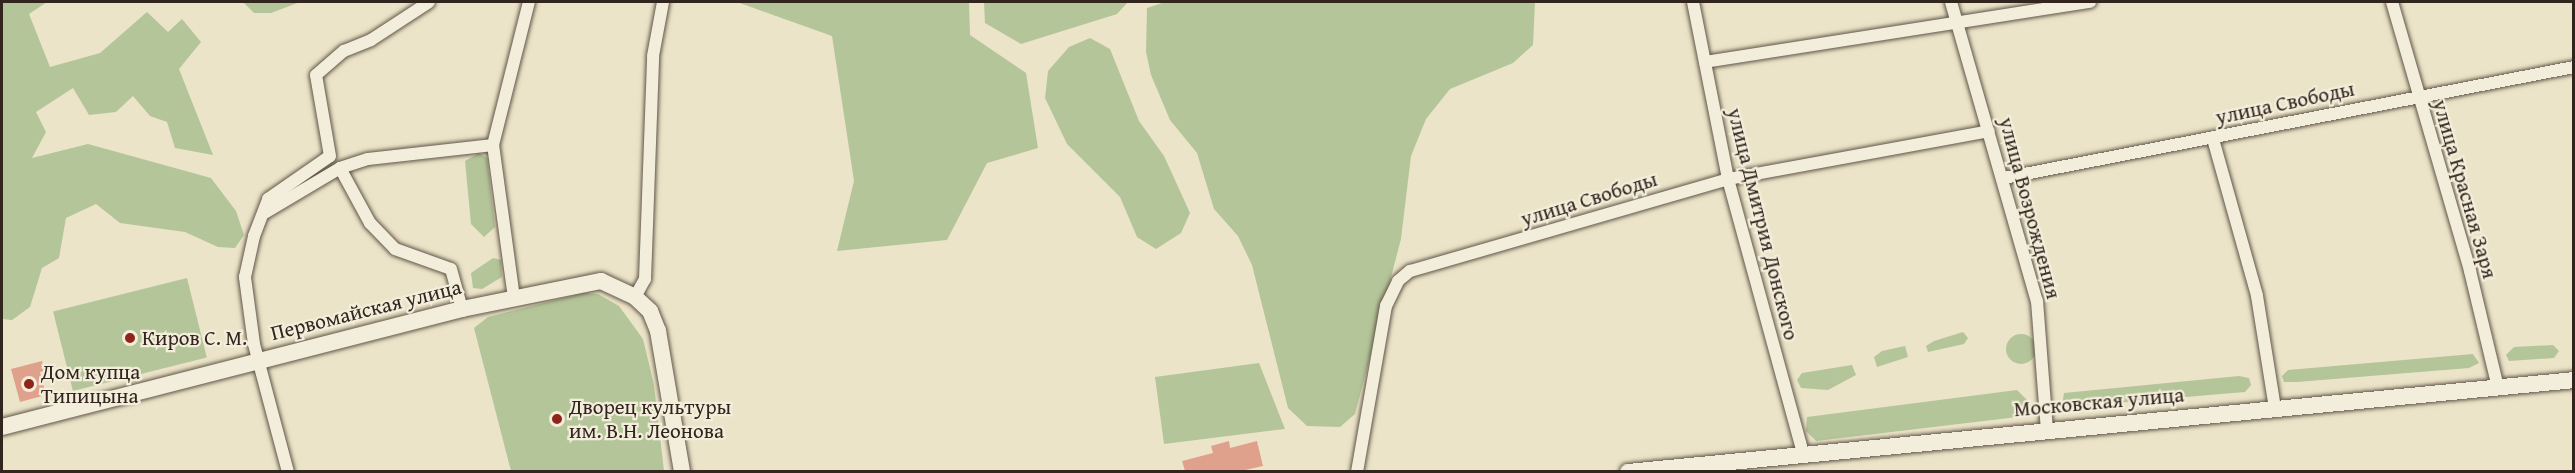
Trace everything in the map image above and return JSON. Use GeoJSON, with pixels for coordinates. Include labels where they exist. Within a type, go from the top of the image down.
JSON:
{"type":"FeatureCollection","features":[{"type":"Feature","properties":{"kind":"main road","name":"Первомайская улица"},"geometry":{"type":"LineString","coordinates":[[2,427],[258,360],[514,298],[601,281],[635,297]]}},
{"type":"Feature","properties":{"kind":"main road"},"geometry":{"type":"LineString","coordinates":[[635,297],[650,311],[658,331],[682,471]]}},
{"type":"Feature","properties":{"kind":"main road","name":"Московская улица"},"geometry":{"type":"LineString","coordinates":[[1628,471],[2574,380]]}},
{"type":"Feature","properties":{"kind":"street"},"geometry":{"type":"LineString","coordinates":[[266,212],[267,199],[330,156],[316,75],[344,51],[371,40],[429,2]]}},
{"type":"Feature","properties":{"kind":"street"},"geometry":{"type":"LineString","coordinates":[[514,298],[493,145],[530,2]]}},
{"type":"Feature","properties":{"kind":"street"},"geometry":{"type":"LineString","coordinates":[[635,297],[645,279],[653,56],[663,2]]}},
{"type":"Feature","properties":{"kind":"street","name":"улица Дмитрия Донского"},"geometry":{"type":"LineString","coordinates":[[1693,2],[1728,179],[1803,454]]}},
{"type":"Feature","properties":{"kind":"street","name":"улица Возрождения"},"geometry":{"type":"LineString","coordinates":[[1951,2],[2004,178],[2037,301],[2047,430]]}},
{"type":"Feature","properties":{"kind":"street"},"geometry":{"type":"LineString","coordinates":[[1705,62],[1958,25],[2090,2]]}},
{"type":"Feature","properties":{"kind":"street","name":"улица Красная Заря"},"geometry":{"type":"LineString","coordinates":[[2392,2],[2470,271],[2498,388]]}},
{"type":"Feature","properties":{"kind":"street","name":"улица Свободы"},"geometry":{"type":"LineString","coordinates":[[2004,178],[2213,139],[2418,94],[2574,67]]}},
{"type":"Feature","properties":{"kind":"street","name":"улица Свободы"},"geometry":{"type":"LineString","coordinates":[[1357,471],[1386,306],[1404,276],[1566,227],[1588,216],[1728,179],[1989,131]]}},
{"type":"Feature","properties":{"kind":"street"},"geometry":{"type":"LineString","coordinates":[[2213,139],[2257,296],[2275,409]]}},
{"type":"Feature","properties":{"kind":"street"},"geometry":{"type":"LineString","coordinates":[[288,471],[258,360],[245,276],[258,222],[266,212],[340,168],[403,152],[493,145]]}},
{"type":"Feature","properties":{"kind":"street"},"geometry":{"type":"LineString","coordinates":[[340,168],[370,223],[395,249],[451,269],[462,309]]}},
{"type":"Feature","properties":{"kind":"green space"},"geometry":{"type":"Polygon","coordinates":[[[2,2],[47,2],[29,14],[50,67],[100,53],[147,12],[168,32],[182,19],[201,42],[179,69],[213,155],[175,148],[167,122],[150,116],[133,96],[116,112],[89,115],[73,88],[36,112],[46,132],[32,158],[88,144],[211,178],[236,211],[244,235],[235,248],[218,247],[185,232],[120,223],[96,204],[66,218],[59,258],[42,268],[30,307],[12,320],[2,319],[2,2]]]}},
{"type":"Feature","properties":{"kind":"green space"},"geometry":{"type":"Polygon","coordinates":[[[243,2],[300,2],[271,13],[254,13],[243,2]]]}},
{"type":"Feature","properties":{"kind":"green space"},"geometry":{"type":"Polygon","coordinates":[[[737,2],[969,2],[970,35],[1026,73],[1038,148],[987,163],[947,240],[837,251],[854,181],[832,36],[737,2]]]}},
{"type":"Feature","properties":{"kind":"green space"},"geometry":{"type":"Polygon","coordinates":[[[984,2],[1128,2],[1117,14],[1021,44],[985,23],[984,2]]]}},
{"type":"Feature","properties":{"kind":"green space"},"geometry":{"type":"Polygon","coordinates":[[[1165,2],[1535,2],[1533,45],[1513,63],[1450,89],[1426,119],[1411,156],[1401,239],[1355,414],[1340,427],[1307,426],[1288,408],[1252,265],[1238,236],[1214,209],[1197,153],[1170,120],[1151,75],[1146,52],[1147,8],[1165,2]]]}},
{"type":"Feature","properties":{"kind":"green space"},"geometry":{"type":"Polygon","coordinates":[[[1090,38],[1110,49],[1139,121],[1164,156],[1190,213],[1181,233],[1156,249],[1137,237],[1120,197],[1067,144],[1045,98],[1048,71],[1069,47],[1090,38]]]}},
{"type":"Feature","properties":{"kind":"green space"},"geometry":{"type":"Polygon","coordinates":[[[479,153],[487,158],[495,227],[484,237],[471,224],[465,161],[479,153]]]}},
{"type":"Feature","properties":{"kind":"green space"},"geometry":{"type":"Polygon","coordinates":[[[493,258],[501,260],[502,277],[482,289],[473,288],[471,273],[493,258]]]}},
{"type":"Feature","properties":{"kind":"green space"},"geometry":{"type":"Polygon","coordinates":[[[187,278],[207,358],[73,391],[53,311],[187,278]]]}},
{"type":"Feature","properties":{"kind":"green space"},"geometry":{"type":"Polygon","coordinates":[[[584,293],[598,294],[619,306],[643,339],[654,385],[664,471],[511,471],[474,328],[488,317],[584,293]]]}},
{"type":"Feature","properties":{"kind":"green space"},"geometry":{"type":"Polygon","coordinates":[[[1963,332],[1968,338],[1964,344],[1928,352],[1926,346],[1934,341],[1963,332]]]}},
{"type":"Feature","properties":{"kind":"green space"},"geometry":{"type":"Polygon","coordinates":[[[2021,334],[2032,338],[2036,349],[2032,360],[2021,364],[2010,360],[2006,349],[2010,338],[2021,334]]]}},
{"type":"Feature","properties":{"kind":"green space"},"geometry":{"type":"Polygon","coordinates":[[[2553,345],[2559,351],[2554,358],[2509,361],[2506,355],[2514,347],[2553,345]]]}},
{"type":"Feature","properties":{"kind":"green space"},"geometry":{"type":"Polygon","coordinates":[[[1905,346],[1908,357],[1877,367],[1874,357],[1882,351],[1905,346]]]}},
{"type":"Feature","properties":{"kind":"green space"},"geometry":{"type":"Polygon","coordinates":[[[2473,354],[2479,363],[2469,368],[2297,382],[2284,382],[2282,376],[2288,370],[2473,354]]]}},
{"type":"Feature","properties":{"kind":"green space"},"geometry":{"type":"Polygon","coordinates":[[[1259,363],[1285,429],[1164,444],[1155,377],[1259,363]]]}},
{"type":"Feature","properties":{"kind":"green space"},"geometry":{"type":"Polygon","coordinates":[[[1852,365],[1856,375],[1828,390],[1801,388],[1797,380],[1802,373],[1852,365]]]}},
{"type":"Feature","properties":{"kind":"green space"},"geometry":{"type":"Polygon","coordinates":[[[2239,376],[2249,378],[2251,385],[2245,392],[2067,407],[2063,400],[2064,393],[2239,376]]]}},
{"type":"Feature","properties":{"kind":"green space"},"geometry":{"type":"Polygon","coordinates":[[[2017,390],[2032,405],[2026,416],[1816,441],[1806,431],[1807,417],[2017,390]]]}},
{"type":"Feature","properties":{"kind":"building","name":"Дом купца Типицына"},"geometry":{"type":"Polygon","coordinates":[[[42,361],[45,371],[40,372],[46,395],[20,402],[11,369],[42,361]]]}},
{"type":"Feature","properties":{"kind":"building"},"geometry":{"type":"Polygon","coordinates":[[[1229,441],[1230,448],[1257,441],[1263,466],[1241,471],[1185,471],[1182,461],[1213,453],[1211,446],[1229,441]]]}},
{"type":"Feature","properties":{"kind":"place","name":"Киров С. М."},"geometry":{"type":"Point","coordinates":[130,338]}},
{"type":"Feature","properties":{"kind":"place","name":"Дом купца Типицына"},"geometry":{"type":"Point","coordinates":[29,384]}},
{"type":"Feature","properties":{"kind":"place","name":"Дворец культуры им. В.Н. Леонова"},"geometry":{"type":"Point","coordinates":[557,419]}}]}
